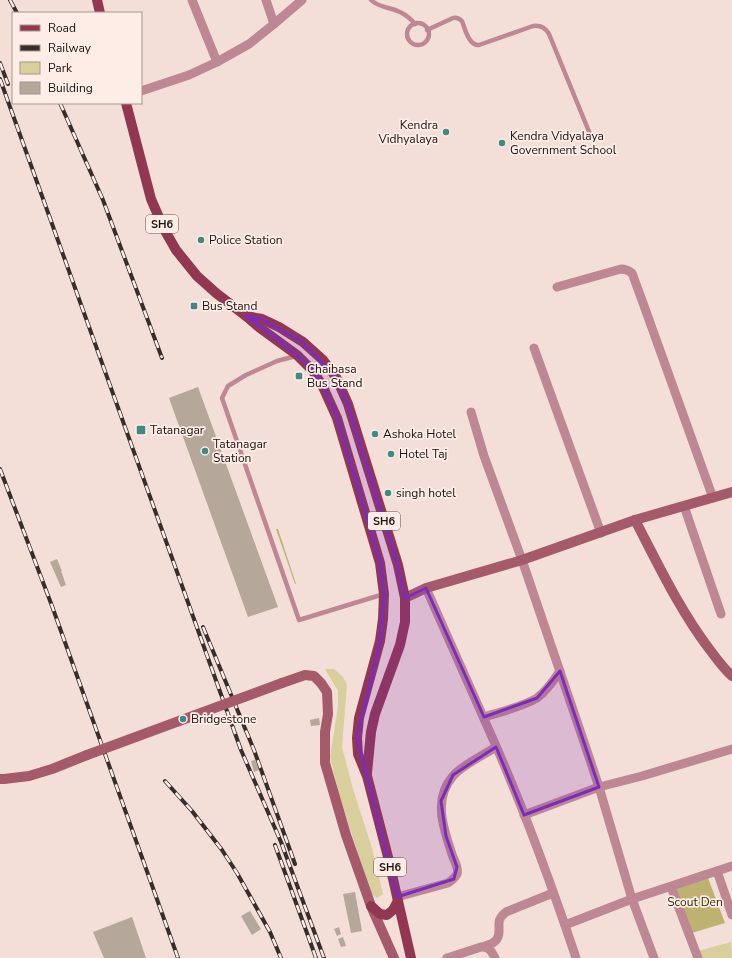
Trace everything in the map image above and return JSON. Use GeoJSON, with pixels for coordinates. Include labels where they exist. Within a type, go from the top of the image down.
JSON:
{"type":"FeatureCollection","features":[{"type":"Feature","properties":{"kind":"main road"},"geometry":{"type":"LineString","coordinates":[[97,0],[100,12]]}},
{"type":"Feature","properties":{"kind":"main road","name":"SH6"},"geometry":{"type":"LineString","coordinates":[[126,104],[152,199],[167,234],[176,250],[197,276],[216,294],[297,355],[313,371],[323,387],[337,418],[380,563],[384,594],[380,641],[359,718],[357,738],[358,754],[367,776],[388,857],[411,958]]}},
{"type":"Feature","properties":{"kind":"main road","name":"SH6"},"geometry":{"type":"LineString","coordinates":[[246,316],[262,319],[304,342],[323,360],[336,377],[348,404],[398,565],[405,598],[405,622],[400,645],[375,714],[371,732],[367,776]]}},
{"type":"Feature","properties":{"kind":"main road"},"geometry":{"type":"LineString","coordinates":[[405,598],[426,588],[522,560],[635,520],[732,492]]}},
{"type":"Feature","properties":{"kind":"main road"},"geometry":{"type":"LineString","coordinates":[[635,520],[672,592],[700,637],[726,671],[732,676]]}},
{"type":"Feature","properties":{"kind":"main road"},"geometry":{"type":"LineString","coordinates":[[0,779],[29,776],[52,769],[282,683],[305,675],[314,676],[327,692],[328,714],[325,732],[325,763],[346,835],[371,906],[394,958]]}},
{"type":"Feature","properties":{"kind":"main road"},"geometry":{"type":"LineString","coordinates":[[371,906],[380,914],[387,914],[393,910],[398,899]]}},
{"type":"Feature","properties":{"kind":"street"},"geometry":{"type":"LineString","coordinates":[[192,0],[217,62]]}},
{"type":"Feature","properties":{"kind":"street"},"geometry":{"type":"LineString","coordinates":[[266,0],[274,24]]}},
{"type":"Feature","properties":{"kind":"street"},"geometry":{"type":"LineString","coordinates":[[142,91],[189,76],[249,44],[302,0]]}},
{"type":"Feature","properties":{"kind":"street"},"geometry":{"type":"LineString","coordinates":[[557,287],[621,269],[629,270],[632,274],[713,498]]}},
{"type":"Feature","properties":{"kind":"street"},"geometry":{"type":"LineString","coordinates":[[534,348],[600,533]]}},
{"type":"Feature","properties":{"kind":"street"},"geometry":{"type":"LineString","coordinates":[[471,412],[484,456],[522,560],[599,788],[632,899],[654,958]]}},
{"type":"Feature","properties":{"kind":"street"},"geometry":{"type":"LineString","coordinates":[[684,506],[721,614]]}},
{"type":"Feature","properties":{"kind":"street"},"geometry":{"type":"LineString","coordinates":[[426,588],[484,717],[524,814],[576,958]]}},
{"type":"Feature","properties":{"kind":"street"},"geometry":{"type":"LineString","coordinates":[[484,717],[537,698],[546,691],[560,671]]}},
{"type":"Feature","properties":{"kind":"street"},"geometry":{"type":"LineString","coordinates":[[398,899],[448,883],[454,879],[457,874],[457,867],[446,836],[441,816],[441,801],[446,787],[453,775],[463,767],[496,747]]}},
{"type":"Feature","properties":{"kind":"street"},"geometry":{"type":"LineString","coordinates":[[524,814],[599,788],[732,748]]}},
{"type":"Feature","properties":{"kind":"street"},"geometry":{"type":"LineString","coordinates":[[565,925],[632,899],[732,866]]}},
{"type":"Feature","properties":{"kind":"street"},"geometry":{"type":"LineString","coordinates":[[717,871],[732,914]]}},
{"type":"Feature","properties":{"kind":"street"},"geometry":{"type":"LineString","coordinates":[[670,886],[698,958]]}},
{"type":"Feature","properties":{"kind":"street"},"geometry":{"type":"LineString","coordinates":[[448,958],[493,943],[497,939],[499,920],[502,915],[553,893]]}},
{"type":"Feature","properties":{"kind":"street"},"geometry":{"type":"LineString","coordinates":[[485,946],[489,948],[495,958]]}},
{"type":"Feature","properties":{"kind":"lane"},"geometry":{"type":"LineString","coordinates":[[371,0],[377,5],[400,12],[415,24],[422,25],[427,30],[428,37],[423,43],[416,45],[413,44],[407,35],[409,28],[415,24]]}},
{"type":"Feature","properties":{"kind":"lane"},"geometry":{"type":"LineString","coordinates":[[427,30],[457,17],[462,21],[470,41],[476,46],[533,26],[538,25],[543,27],[549,34],[590,134]]}},
{"type":"Feature","properties":{"kind":"lane"},"geometry":{"type":"LineString","coordinates":[[297,355],[277,361],[246,375],[228,386],[222,398],[299,620],[384,594]]}},
{"type":"Feature","properties":{"kind":"highlighted area"},"geometry":{"type":"Polygon","coordinates":[[[246,316],[262,319],[303,342],[336,377],[348,404],[398,565],[405,598],[426,588],[484,717],[537,698],[560,671],[599,787],[524,815],[496,747],[453,775],[441,801],[446,836],[457,867],[454,879],[397,897],[357,738],[380,641],[384,594],[380,563],[337,418],[323,387],[313,371],[297,355],[246,316]]]}},
{"type":"Feature","properties":{"kind":"green space"},"geometry":{"type":"Polygon","coordinates":[[[276,529],[278,529],[296,584],[295,584],[276,529]]]}},
{"type":"Feature","properties":{"kind":"green space"},"geometry":{"type":"Polygon","coordinates":[[[325,669],[334,669],[343,677],[347,685],[342,747],[353,789],[372,848],[383,894],[377,898],[371,894],[339,794],[330,757],[338,706],[338,691],[325,669]]]}},
{"type":"Feature","properties":{"kind":"green space","name":"Scout Den"},"geometry":{"type":"Polygon","coordinates":[[[705,870],[725,923],[685,935],[666,884],[705,870]]]}},
{"type":"Feature","properties":{"kind":"green space"},"geometry":{"type":"Polygon","coordinates":[[[731,942],[732,958],[700,958],[698,951],[731,942]]]}},
{"type":"Feature","properties":{"kind":"building","name":"Tatanagar Station"},"geometry":{"type":"Polygon","coordinates":[[[198,387],[278,607],[248,617],[169,398],[198,387]]]}},
{"type":"Feature","properties":{"kind":"building"},"geometry":{"type":"Polygon","coordinates":[[[57,559],[66,585],[61,587],[50,562],[57,559]]]}},
{"type":"Feature","properties":{"kind":"building"},"geometry":{"type":"Polygon","coordinates":[[[319,718],[320,725],[311,726],[310,720],[319,718]]]}},
{"type":"Feature","properties":{"kind":"building"},"geometry":{"type":"Polygon","coordinates":[[[255,760],[259,770],[254,772],[251,761],[255,760]]]}},
{"type":"Feature","properties":{"kind":"building"},"geometry":{"type":"Polygon","coordinates":[[[355,892],[362,931],[351,933],[343,894],[355,892]]]}},
{"type":"Feature","properties":{"kind":"building"},"geometry":{"type":"Polygon","coordinates":[[[250,911],[261,929],[252,935],[241,916],[250,911]]]}},
{"type":"Feature","properties":{"kind":"building"},"geometry":{"type":"Polygon","coordinates":[[[132,917],[146,958],[104,958],[93,932],[132,917]]]}},
{"type":"Feature","properties":{"kind":"building"},"geometry":{"type":"Polygon","coordinates":[[[339,927],[341,934],[337,936],[334,929],[339,927]]]}},
{"type":"Feature","properties":{"kind":"building"},"geometry":{"type":"Polygon","coordinates":[[[343,937],[346,946],[341,947],[338,939],[343,937]]]}},
{"type":"Feature","properties":{"kind":"railway"},"geometry":{"type":"LineString","coordinates":[[10,0],[16,12]]}},
{"type":"Feature","properties":{"kind":"railway"},"geometry":{"type":"LineString","coordinates":[[0,63],[8,84]]}},
{"type":"Feature","properties":{"kind":"railway"},"geometry":{"type":"LineString","coordinates":[[0,79],[241,750],[281,842],[324,958]]}},
{"type":"Feature","properties":{"kind":"railway"},"geometry":{"type":"LineString","coordinates":[[60,104],[103,200],[162,358]]}},
{"type":"Feature","properties":{"kind":"railway"},"geometry":{"type":"LineString","coordinates":[[0,469],[52,606],[178,958]]}},
{"type":"Feature","properties":{"kind":"railway"},"geometry":{"type":"LineString","coordinates":[[203,627],[254,750],[295,864]]}},
{"type":"Feature","properties":{"kind":"railway"},"geometry":{"type":"LineString","coordinates":[[165,781],[192,811],[222,850],[237,873],[270,932],[281,958]]}},
{"type":"Feature","properties":{"kind":"railway"},"geometry":{"type":"LineString","coordinates":[[275,845],[316,958]]}},
{"type":"Feature","properties":{"kind":"place","name":"Kendra Vidhyalaya"},"geometry":{"type":"Point","coordinates":[446,132]}},
{"type":"Feature","properties":{"kind":"place","name":"Kendra Vidyalaya Government School"},"geometry":{"type":"Point","coordinates":[502,143]}},
{"type":"Feature","properties":{"kind":"place","name":"Police Station"},"geometry":{"type":"Point","coordinates":[201,240]}},
{"type":"Feature","properties":{"kind":"place","name":"Bus Stand"},"geometry":{"type":"Point","coordinates":[194,306]}},
{"type":"Feature","properties":{"kind":"place","name":"Chaibasa Bus Stand"},"geometry":{"type":"Point","coordinates":[299,376]}},
{"type":"Feature","properties":{"kind":"place","name":"Tatanagar"},"geometry":{"type":"Point","coordinates":[141,430]}},
{"type":"Feature","properties":{"kind":"place","name":"Ashoka Hotel"},"geometry":{"type":"Point","coordinates":[375,434]}},
{"type":"Feature","properties":{"kind":"place","name":"Tatanagar Station"},"geometry":{"type":"Point","coordinates":[205,451]}},
{"type":"Feature","properties":{"kind":"place","name":"Hotel Taj"},"geometry":{"type":"Point","coordinates":[391,454]}},
{"type":"Feature","properties":{"kind":"place","name":"singh hotel"},"geometry":{"type":"Point","coordinates":[388,493]}},
{"type":"Feature","properties":{"kind":"place","name":"Bridgestone"},"geometry":{"type":"Point","coordinates":[183,719]}}]}
